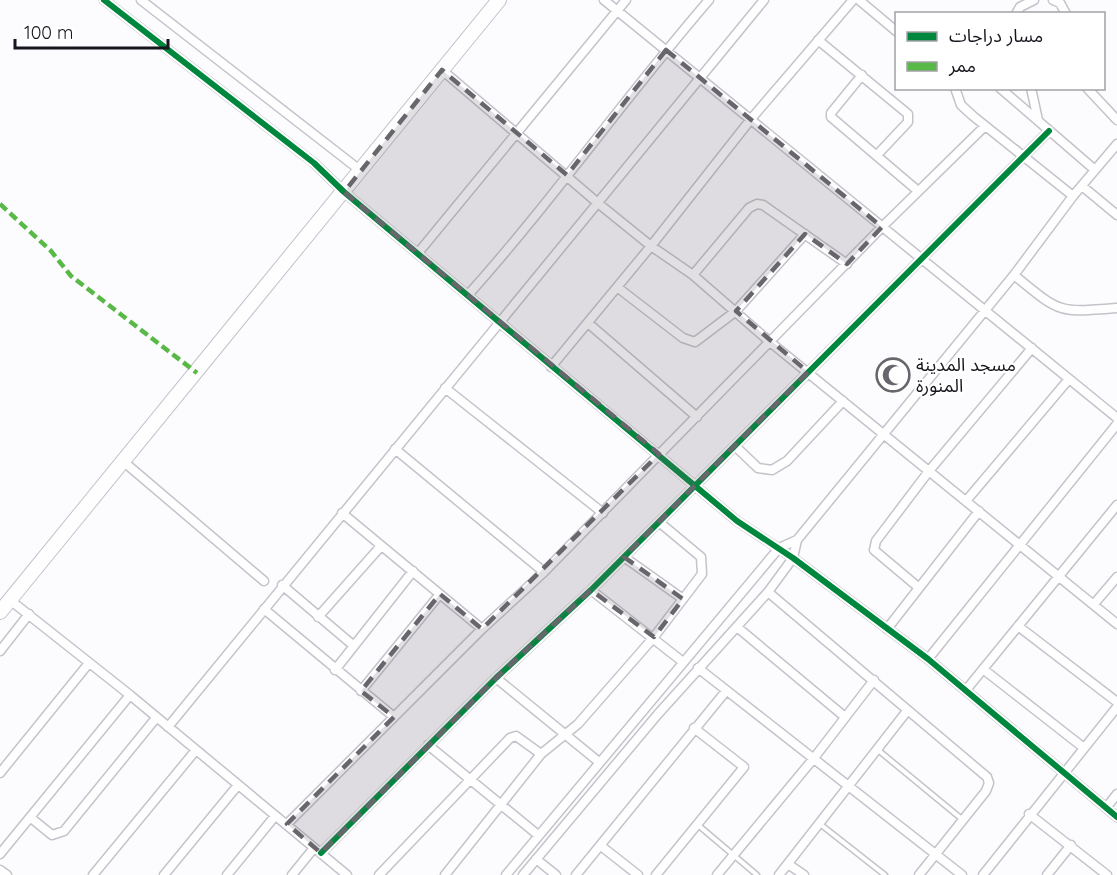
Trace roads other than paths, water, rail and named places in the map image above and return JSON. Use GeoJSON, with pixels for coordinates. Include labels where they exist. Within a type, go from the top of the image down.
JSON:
{"type":"FeatureCollection","features":[{"type":"Feature","properties":{"kind":"main road"},"geometry":{"type":"LineString","coordinates":[[0,612],[499,0]]}},
{"type":"Feature","properties":{"kind":"street"},"geometry":{"type":"LineString","coordinates":[[104,0],[314,164],[551,367],[747,529],[793,558],[928,659],[1117,817]]}},
{"type":"Feature","properties":{"kind":"street"},"geometry":{"type":"LineString","coordinates":[[141,0],[361,171]]}},
{"type":"Feature","properties":{"kind":"street"},"geometry":{"type":"LineString","coordinates":[[604,0],[1117,418]]}},
{"type":"Feature","properties":{"kind":"street"},"geometry":{"type":"LineString","coordinates":[[418,254],[626,0]]}},
{"type":"Feature","properties":{"kind":"street"},"geometry":{"type":"LineString","coordinates":[[468,295],[709,0]]}},
{"type":"Feature","properties":{"kind":"street"},"geometry":{"type":"LineString","coordinates":[[168,727],[282,585],[599,204],[764,0]]}},
{"type":"Feature","properties":{"kind":"street"},"geometry":{"type":"LineString","coordinates":[[551,367],[651,246],[751,119],[853,0]]}},
{"type":"Feature","properties":{"kind":"street"},"geometry":{"type":"LineString","coordinates":[[859,0],[895,29]]}},
{"type":"Feature","properties":{"kind":"street"},"geometry":{"type":"LineString","coordinates":[[1017,12],[1020,7],[1034,0]]}},
{"type":"Feature","properties":{"kind":"street"},"geometry":{"type":"LineString","coordinates":[[1053,0],[1060,3],[1065,12]]}},
{"type":"Feature","properties":{"kind":"street"},"geometry":{"type":"LineString","coordinates":[[818,40],[909,117],[908,122],[877,155]]}},
{"type":"Feature","properties":{"kind":"street"},"geometry":{"type":"LineString","coordinates":[[442,70],[599,204],[651,246],[693,275],[770,342],[1117,624]]}},
{"type":"Feature","properties":{"kind":"street"},"geometry":{"type":"LineString","coordinates":[[862,75],[831,112],[831,117],[918,191]]}},
{"type":"Feature","properties":{"kind":"street"},"geometry":{"type":"LineString","coordinates":[[956,90],[961,105],[1023,158],[1073,196]]}},
{"type":"Feature","properties":{"kind":"street"},"geometry":{"type":"LineString","coordinates":[[1002,90],[1095,170]]}},
{"type":"Feature","properties":{"kind":"street"},"geometry":{"type":"LineString","coordinates":[[1031,90],[1038,120]]}},
{"type":"Feature","properties":{"kind":"street"},"geometry":{"type":"LineString","coordinates":[[1089,90],[1117,120]]}},
{"type":"Feature","properties":{"kind":"street"},"geometry":{"type":"LineString","coordinates":[[287,824],[482,629],[603,513],[882,227],[985,126]]}},
{"type":"Feature","properties":{"kind":"street"},"geometry":{"type":"LineString","coordinates":[[292,875],[496,678],[591,590],[1049,131]]}},
{"type":"Feature","properties":{"kind":"street"},"geometry":{"type":"LineString","coordinates":[[506,875],[779,548],[797,540],[1014,275],[1073,196],[1117,144]]}},
{"type":"Feature","properties":{"kind":"street"},"geometry":{"type":"LineString","coordinates":[[1082,186],[1117,215]]}},
{"type":"Feature","properties":{"kind":"street"},"geometry":{"type":"LineString","coordinates":[[693,275],[753,205],[763,205],[847,264]]}},
{"type":"Feature","properties":{"kind":"street"},"geometry":{"type":"LineString","coordinates":[[617,287],[688,342],[698,341],[736,311],[805,234]]}},
{"type":"Feature","properties":{"kind":"street"},"geometry":{"type":"LineString","coordinates":[[1014,275],[1041,298],[1064,310],[1117,308]]}},
{"type":"Feature","properties":{"kind":"street"},"geometry":{"type":"LineString","coordinates":[[588,323],[698,417]]}},
{"type":"Feature","properties":{"kind":"street"},"geometry":{"type":"LineString","coordinates":[[918,587],[874,550],[873,546],[929,471],[1032,348]]}},
{"type":"Feature","properties":{"kind":"street"},"geometry":{"type":"LineString","coordinates":[[966,501],[1069,379]]}},
{"type":"Feature","properties":{"kind":"street"},"geometry":{"type":"LineString","coordinates":[[445,388],[603,513]]}},
{"type":"Feature","properties":{"kind":"street"},"geometry":{"type":"LineString","coordinates":[[735,446],[758,468],[772,470],[787,460],[843,401]]}},
{"type":"Feature","properties":{"kind":"street"},"geometry":{"type":"LineString","coordinates":[[928,659],[1117,424]]}},
{"type":"Feature","properties":{"kind":"street"},"geometry":{"type":"LineString","coordinates":[[395,449],[544,572]]}},
{"type":"Feature","properties":{"kind":"street"},"geometry":{"type":"LineString","coordinates":[[124,462],[264,581]]}},
{"type":"Feature","properties":{"kind":"street"},"geometry":{"type":"LineString","coordinates":[[966,690],[1117,505]]}},
{"type":"Feature","properties":{"kind":"street"},"geometry":{"type":"LineString","coordinates":[[887,629],[979,511]]}},
{"type":"Feature","properties":{"kind":"street"},"geometry":{"type":"LineString","coordinates":[[342,513],[482,629]]}},
{"type":"Feature","properties":{"kind":"street"},"geometry":{"type":"LineString","coordinates":[[445,875],[499,804],[541,754],[567,734],[654,637],[702,574],[700,557],[659,522]]}},
{"type":"Feature","properties":{"kind":"street"},"geometry":{"type":"LineString","coordinates":[[523,875],[698,668],[768,592],[793,558],[797,540]]}},
{"type":"Feature","properties":{"kind":"street"},"geometry":{"type":"LineString","coordinates":[[318,617],[381,546]]}},
{"type":"Feature","properties":{"kind":"street"},"geometry":{"type":"LineString","coordinates":[[624,557],[682,599]]}},
{"type":"Feature","properties":{"kind":"street"},"geometry":{"type":"LineString","coordinates":[[335,670],[413,571]]}},
{"type":"Feature","properties":{"kind":"street"},"geometry":{"type":"LineString","coordinates":[[1094,604],[1117,577]]}},
{"type":"Feature","properties":{"kind":"street"},"geometry":{"type":"LineString","coordinates":[[282,585],[354,646]]}},
{"type":"Feature","properties":{"kind":"street"},"geometry":{"type":"LineString","coordinates":[[591,590],[654,637],[683,662]]}},
{"type":"Feature","properties":{"kind":"street"},"geometry":{"type":"LineString","coordinates":[[768,592],[987,777],[989,783],[919,875]]}},
{"type":"Feature","properties":{"kind":"street"},"geometry":{"type":"LineString","coordinates":[[361,691],[440,594]]}},
{"type":"Feature","properties":{"kind":"street"},"geometry":{"type":"LineString","coordinates":[[10,600],[130,695],[347,875]]}},
{"type":"Feature","properties":{"kind":"street"},"geometry":{"type":"LineString","coordinates":[[264,609],[393,717]]}},
{"type":"Feature","properties":{"kind":"street"},"geometry":{"type":"LineString","coordinates":[[0,651],[29,614]]}},
{"type":"Feature","properties":{"kind":"street"},"geometry":{"type":"LineString","coordinates":[[983,875],[1117,704],[1018,626]]}},
{"type":"Feature","properties":{"kind":"street"},"geometry":{"type":"LineString","coordinates":[[737,627],[845,717]]}},
{"type":"Feature","properties":{"kind":"street"},"geometry":{"type":"LineString","coordinates":[[0,773],[89,663]]}},
{"type":"Feature","properties":{"kind":"street"},"geometry":{"type":"LineString","coordinates":[[698,668],[962,875]]}},
{"type":"Feature","properties":{"kind":"street"},"geometry":{"type":"LineString","coordinates":[[982,669],[1084,748]]}},
{"type":"Feature","properties":{"kind":"street"},"geometry":{"type":"LineString","coordinates":[[496,678],[599,762]]}},
{"type":"Feature","properties":{"kind":"street"},"geometry":{"type":"LineString","coordinates":[[717,875],[814,758],[874,680]]}},
{"type":"Feature","properties":{"kind":"street"},"geometry":{"type":"LineString","coordinates":[[576,875],[726,691]]}},
{"type":"Feature","properties":{"kind":"street"},"geometry":{"type":"LineString","coordinates":[[0,854],[130,695]]}},
{"type":"Feature","properties":{"kind":"street"},"geometry":{"type":"LineString","coordinates":[[779,875],[907,711]]}},
{"type":"Feature","properties":{"kind":"street"},"geometry":{"type":"LineString","coordinates":[[1109,717],[1117,724]]}},
{"type":"Feature","properties":{"kind":"street"},"geometry":{"type":"LineString","coordinates":[[31,818],[52,835],[63,831],[156,718]]}},
{"type":"Feature","properties":{"kind":"street"},"geometry":{"type":"LineString","coordinates":[[656,875],[744,767],[694,728]]}},
{"type":"Feature","properties":{"kind":"street"},"geometry":{"type":"LineString","coordinates":[[379,875],[468,779],[510,738],[516,736],[541,754]]}},
{"type":"Feature","properties":{"kind":"street"},"geometry":{"type":"LineString","coordinates":[[429,745],[538,835]]}},
{"type":"Feature","properties":{"kind":"street"},"geometry":{"type":"LineString","coordinates":[[93,875],[196,750]]}},
{"type":"Feature","properties":{"kind":"street"},"geometry":{"type":"LineString","coordinates":[[165,875],[238,785]]}},
{"type":"Feature","properties":{"kind":"street"},"geometry":{"type":"LineString","coordinates":[[1106,808],[1117,794]]}},
{"type":"Feature","properties":{"kind":"street"},"geometry":{"type":"LineString","coordinates":[[1029,814],[1107,875]]}},
{"type":"Feature","properties":{"kind":"street"},"geometry":{"type":"LineString","coordinates":[[227,875],[275,816]]}},
{"type":"Feature","properties":{"kind":"street"},"geometry":{"type":"LineString","coordinates":[[1047,875],[1071,845]]}},
{"type":"Feature","properties":{"kind":"street"},"geometry":{"type":"LineString","coordinates":[[601,846],[638,875]]}},
{"type":"Feature","properties":{"kind":"street"},"geometry":{"type":"LineString","coordinates":[[536,859],[556,875]]}},
{"type":"Feature","properties":{"kind":"street"},"geometry":{"type":"LineString","coordinates":[[788,864],[804,875]]}},
{"type":"Feature","properties":{"kind":"street"},"geometry":{"type":"LineString","coordinates":[[0,870],[7,875]]}},
{"type":"Feature","properties":{"kind":"lane"},"geometry":{"type":"LineString","coordinates":[[878,750],[963,820]]}},
{"type":"Feature","properties":{"kind":"lane"},"geometry":{"type":"LineString","coordinates":[[697,824],[757,875]]}},
{"type":"Feature","properties":{"kind":"lane"},"geometry":{"type":"LineString","coordinates":[[819,824],[885,875]]}},
{"type":"Feature","properties":{"kind":"place","name":"مسجد المدينة المنورة"},"geometry":{"type":"Point","coordinates":[893,375]}}]}
